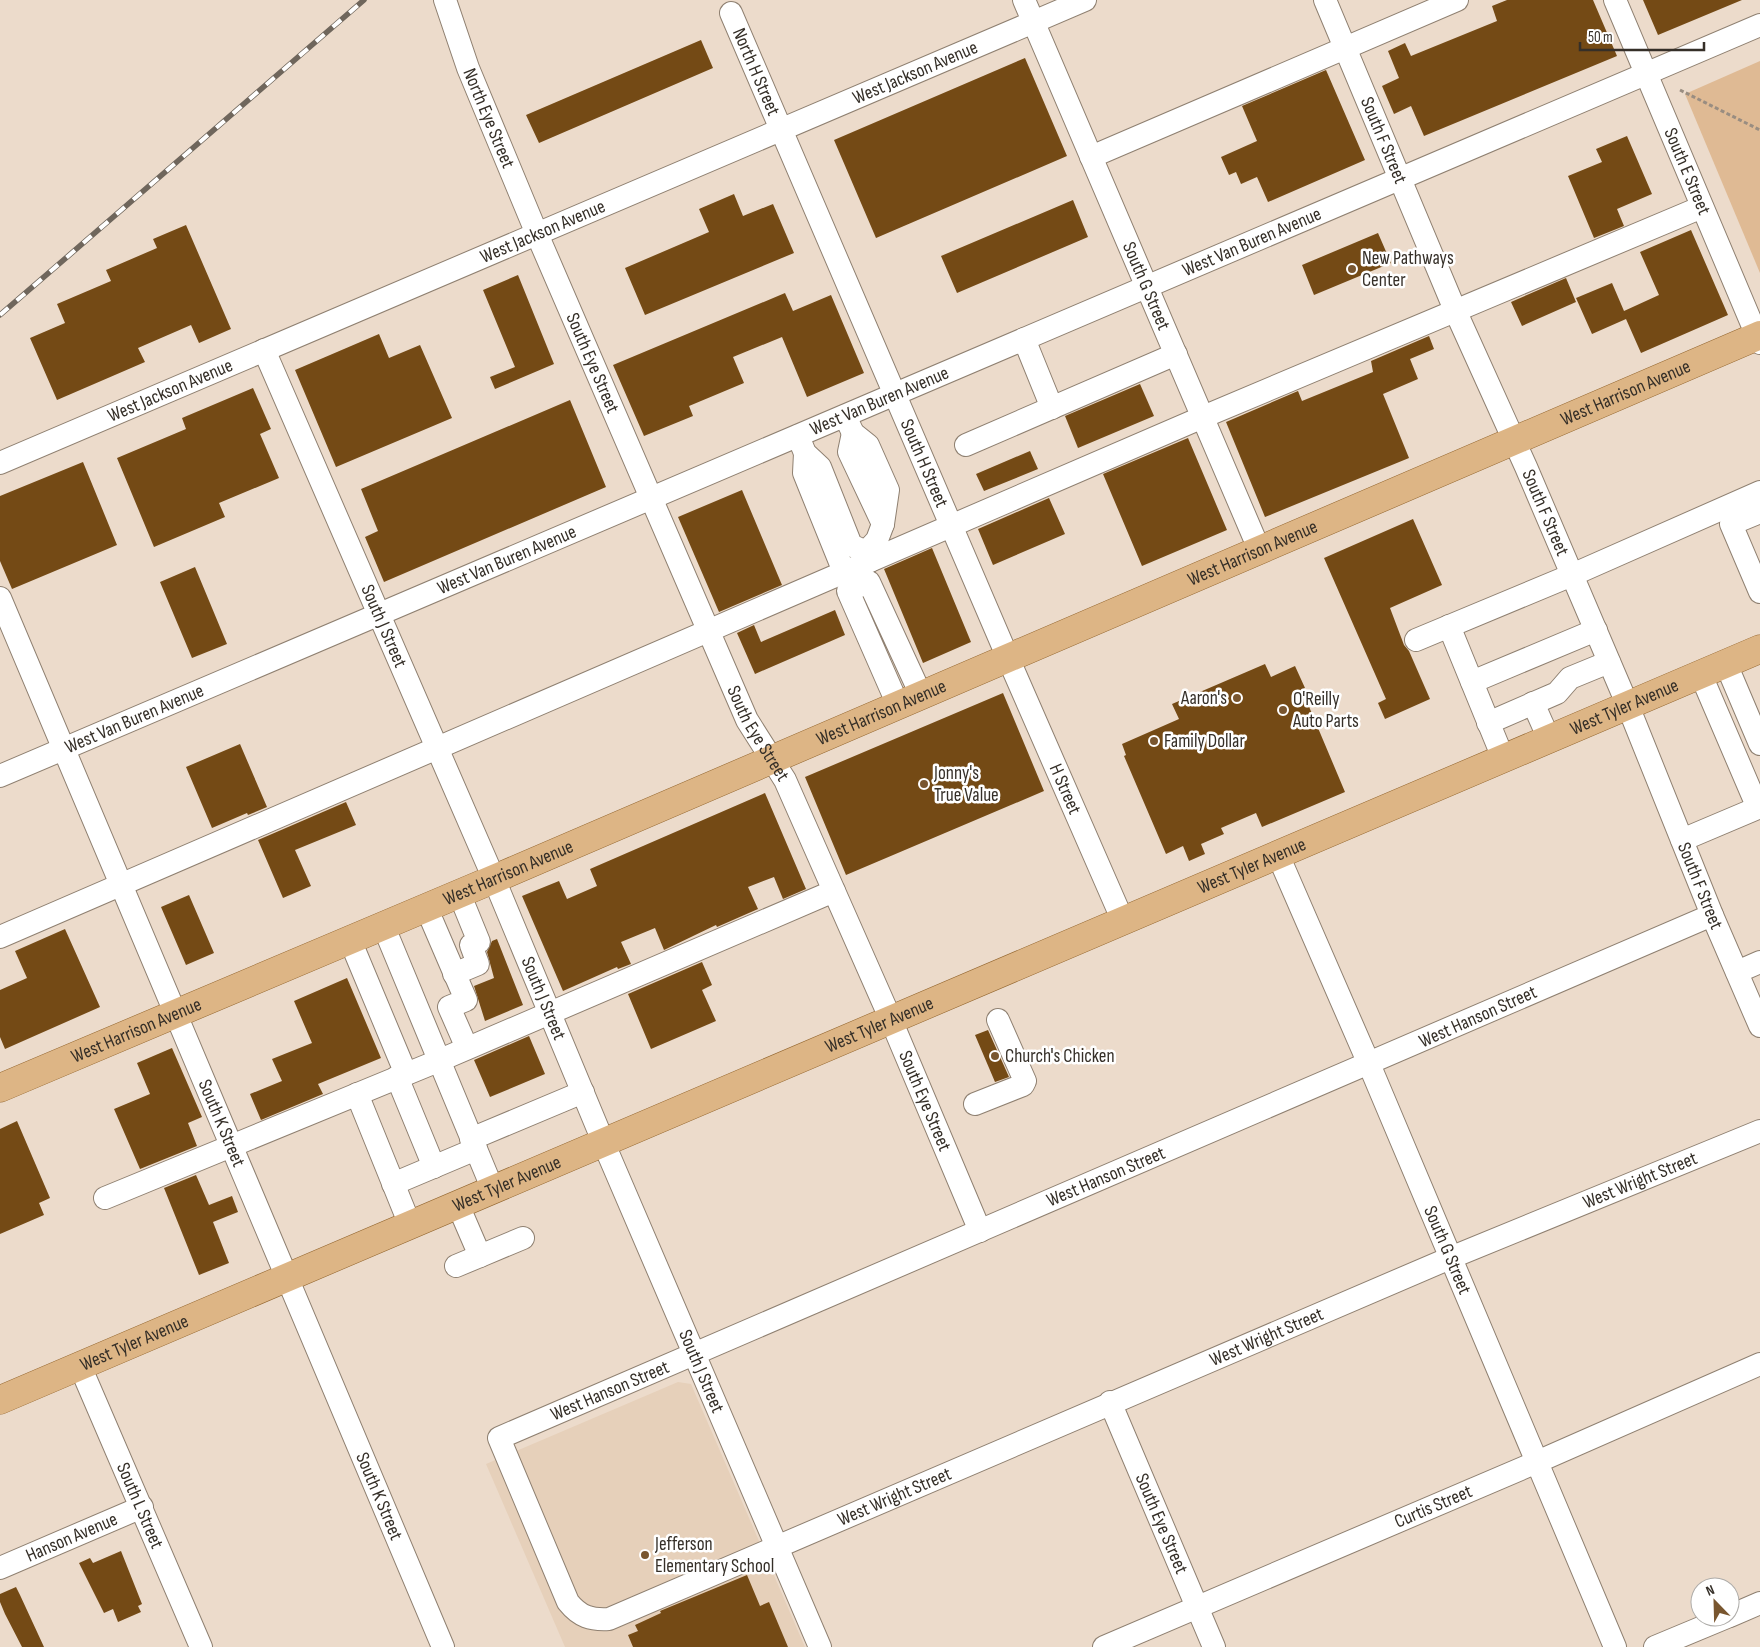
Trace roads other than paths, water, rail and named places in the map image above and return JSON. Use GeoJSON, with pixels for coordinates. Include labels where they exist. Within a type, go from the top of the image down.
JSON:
{"type":"FeatureCollection","features":[{"type":"Feature","properties":{"kind":"main road","name":"West Harrison Avenue"},"geometry":{"type":"LineString","coordinates":[[0,1088],[459,894],[1259,549],[1759,338]]}},
{"type":"Feature","properties":{"kind":"main road","name":"West Tyler Avenue"},"geometry":{"type":"LineString","coordinates":[[0,1400],[1760,650]]}},
{"type":"Feature","properties":{"kind":"street","name":"North Eye Street"},"geometry":{"type":"LineString","coordinates":[[445,0],[468,68],[538,234]]}},
{"type":"Feature","properties":{"kind":"street","name":"South G Street"},"geometry":{"type":"LineString","coordinates":[[1024,0],[1259,549]]}},
{"type":"Feature","properties":{"kind":"street","name":"West Jackson Avenue"},"geometry":{"type":"LineString","coordinates":[[0,462],[1085,0]]}},
{"type":"Feature","properties":{"kind":"street","name":"South F Street"},"geometry":{"type":"LineString","coordinates":[[1325,0],[1455,310],[1596,630],[1712,915],[1760,1026]]}},
{"type":"Feature","properties":{"kind":"street"},"geometry":{"type":"LineString","coordinates":[[1091,157],[1457,0]]}},
{"type":"Feature","properties":{"kind":"street","name":"South E Street"},"geometry":{"type":"LineString","coordinates":[[1615,0],[1759,338]]}},
{"type":"Feature","properties":{"kind":"street","name":"North H Street"},"geometry":{"type":"LineString","coordinates":[[731,13],[782,130]]}},
{"type":"Feature","properties":{"kind":"street","name":"West Van Buren Avenue"},"geometry":{"type":"LineString","coordinates":[[0,776],[652,498],[802,445],[849,424],[895,394],[1399,177],[1760,25]]}},
{"type":"Feature","properties":{"kind":"street","name":"South H Street"},"geometry":{"type":"LineString","coordinates":[[782,130],[1008,658]]}},
{"type":"Feature","properties":{"kind":"street"},"geometry":{"type":"LineString","coordinates":[[868,557],[951,526],[1203,417],[1702,207]]}},
{"type":"Feature","properties":{"kind":"street","name":"South Eye Street"},"geometry":{"type":"LineString","coordinates":[[538,234],[747,720],[770,760],[785,780],[891,1020],[980,1231]]}},
{"type":"Feature","properties":{"kind":"street"},"geometry":{"type":"LineString","coordinates":[[1024,339],[1052,408]]}},
{"type":"Feature","properties":{"kind":"street","name":"South J Street"},"geometry":{"type":"LineString","coordinates":[[264,350],[494,879],[604,1143],[820,1647]]}},
{"type":"Feature","properties":{"kind":"street"},"geometry":{"type":"LineString","coordinates":[[966,444],[1176,354]]}},
{"type":"Feature","properties":{"kind":"street"},"geometry":{"type":"LineString","coordinates":[[0,937],[709,631],[850,576],[868,557],[877,540],[883,524],[888,490],[868,445],[849,424]]}},
{"type":"Feature","properties":{"kind":"street"},"geometry":{"type":"LineString","coordinates":[[802,445],[820,467],[851,545],[868,557]]}},
{"type":"Feature","properties":{"kind":"street"},"geometry":{"type":"LineString","coordinates":[[802,445],[804,473],[850,576],[869,582],[910,700]]}},
{"type":"Feature","properties":{"kind":"street"},"geometry":{"type":"LineString","coordinates":[[1416,640],[1572,575],[1734,513],[1760,492]]}},
{"type":"Feature","properties":{"kind":"street"},"geometry":{"type":"LineString","coordinates":[[1734,513],[1760,512]]}},
{"type":"Feature","properties":{"kind":"street"},"geometry":{"type":"LineString","coordinates":[[1734,513],[1731,524],[1760,590]]}},
{"type":"Feature","properties":{"kind":"street","name":"South K Street"},"geometry":{"type":"LineString","coordinates":[[0,598],[285,1279],[443,1647]]}},
{"type":"Feature","properties":{"kind":"street"},"geometry":{"type":"LineString","coordinates":[[1449,626],[1503,758]]}},
{"type":"Feature","properties":{"kind":"street"},"geometry":{"type":"LineString","coordinates":[[1472,682],[1596,630]]}},
{"type":"Feature","properties":{"kind":"street","name":"H Street"},"geometry":{"type":"LineString","coordinates":[[1008,658],[1123,921]]}},
{"type":"Feature","properties":{"kind":"street"},"geometry":{"type":"LineString","coordinates":[[1488,722],[1557,693],[1570,678],[1609,662]]}},
{"type":"Feature","properties":{"kind":"street"},"geometry":{"type":"LineString","coordinates":[[1726,664],[1760,744]]}},
{"type":"Feature","properties":{"kind":"street"},"geometry":{"type":"LineString","coordinates":[[1682,840],[1759,807],[1701,675]]}},
{"type":"Feature","properties":{"kind":"street"},"geometry":{"type":"LineString","coordinates":[[1533,703],[1549,739]]}},
{"type":"Feature","properties":{"kind":"street","name":"South G Street"},"geometry":{"type":"LineString","coordinates":[[1278,855],[1369,1064],[1615,1647]]}},
{"type":"Feature","properties":{"kind":"street"},"geometry":{"type":"LineString","coordinates":[[105,1198],[229,1145],[438,1061],[834,891]]}},
{"type":"Feature","properties":{"kind":"street"},"geometry":{"type":"LineString","coordinates":[[454,974],[478,964],[471,945],[479,942],[459,894]]}},
{"type":"Feature","properties":{"kind":"street"},"geometry":{"type":"LineString","coordinates":[[426,907],[466,1000],[449,1007],[467,1048]]}},
{"type":"Feature","properties":{"kind":"street","name":"West Hanson Street"},"geometry":{"type":"LineString","coordinates":[[499,1438],[1712,915]]}},
{"type":"Feature","properties":{"kind":"street"},"geometry":{"type":"LineString","coordinates":[[383,926],[493,1190]]}},
{"type":"Feature","properties":{"kind":"street"},"geometry":{"type":"LineString","coordinates":[[350,940],[434,1166]]}},
{"type":"Feature","properties":{"kind":"street"},"geometry":{"type":"LineString","coordinates":[[1737,972],[1760,962]]}},
{"type":"Feature","properties":{"kind":"street"},"geometry":{"type":"LineString","coordinates":[[975,1104],[1023,1085],[1025,1082],[998,1020]]}},
{"type":"Feature","properties":{"kind":"street"},"geometry":{"type":"LineString","coordinates":[[393,1184],[434,1166],[474,1144],[583,1092]]}},
{"type":"Feature","properties":{"kind":"street"},"geometry":{"type":"LineString","coordinates":[[357,1094],[410,1225]]}},
{"type":"Feature","properties":{"kind":"street","name":"West Wright Street"},"geometry":{"type":"LineString","coordinates":[[499,1438],[568,1602],[576,1612],[596,1620],[623,1615],[776,1546],[1110,1402],[1450,1258],[1760,1131]]}},
{"type":"Feature","properties":{"kind":"street"},"geometry":{"type":"LineString","coordinates":[[458,1205],[480,1256]]}},
{"type":"Feature","properties":{"kind":"street"},"geometry":{"type":"LineString","coordinates":[[456,1266],[523,1238]]}},
{"type":"Feature","properties":{"kind":"street","name":"Curtis Street"},"geometry":{"type":"LineString","coordinates":[[1104,1647],[1537,1462],[1760,1364]]}},
{"type":"Feature","properties":{"kind":"street","name":"South L Street"},"geometry":{"type":"LineString","coordinates":[[80,1366],[201,1647]]}},
{"type":"Feature","properties":{"kind":"street","name":"South Eye Street"},"geometry":{"type":"LineString","coordinates":[[1110,1402],[1214,1647]]}},
{"type":"Feature","properties":{"kind":"street","name":"Hanson Avenue"},"geometry":{"type":"LineString","coordinates":[[0,1568],[142,1507]]}},
{"type":"Feature","properties":{"kind":"street"},"geometry":{"type":"LineString","coordinates":[[1740,1611],[1760,1603]]}},
{"type":"Feature","properties":{"kind":"street"},"geometry":{"type":"LineString","coordinates":[[1655,1647],[1702,1627]]}},
{"type":"Feature","properties":{"kind":"railway"},"geometry":{"type":"LineString","coordinates":[[0,315],[364,0]]}},
{"type":"Feature","properties":{"kind":"place","name":"New Pathways Center"},"geometry":{"type":"Point","coordinates":[1352,269]}},
{"type":"Feature","properties":{"kind":"place","name":"Aaron's"},"geometry":{"type":"Point","coordinates":[1237,698]}},
{"type":"Feature","properties":{"kind":"place","name":"O'Reilly Auto Parts"},"geometry":{"type":"Point","coordinates":[1283,710]}},
{"type":"Feature","properties":{"kind":"place","name":"Family Dollar"},"geometry":{"type":"Point","coordinates":[1154,741]}},
{"type":"Feature","properties":{"kind":"place","name":"Jonny's True Value"},"geometry":{"type":"Point","coordinates":[924,784]}},
{"type":"Feature","properties":{"kind":"place","name":"Church's Chicken"},"geometry":{"type":"Point","coordinates":[995,1056]}},
{"type":"Feature","properties":{"kind":"place","name":"Jefferson Elementary School"},"geometry":{"type":"Point","coordinates":[645,1555]}}]}
